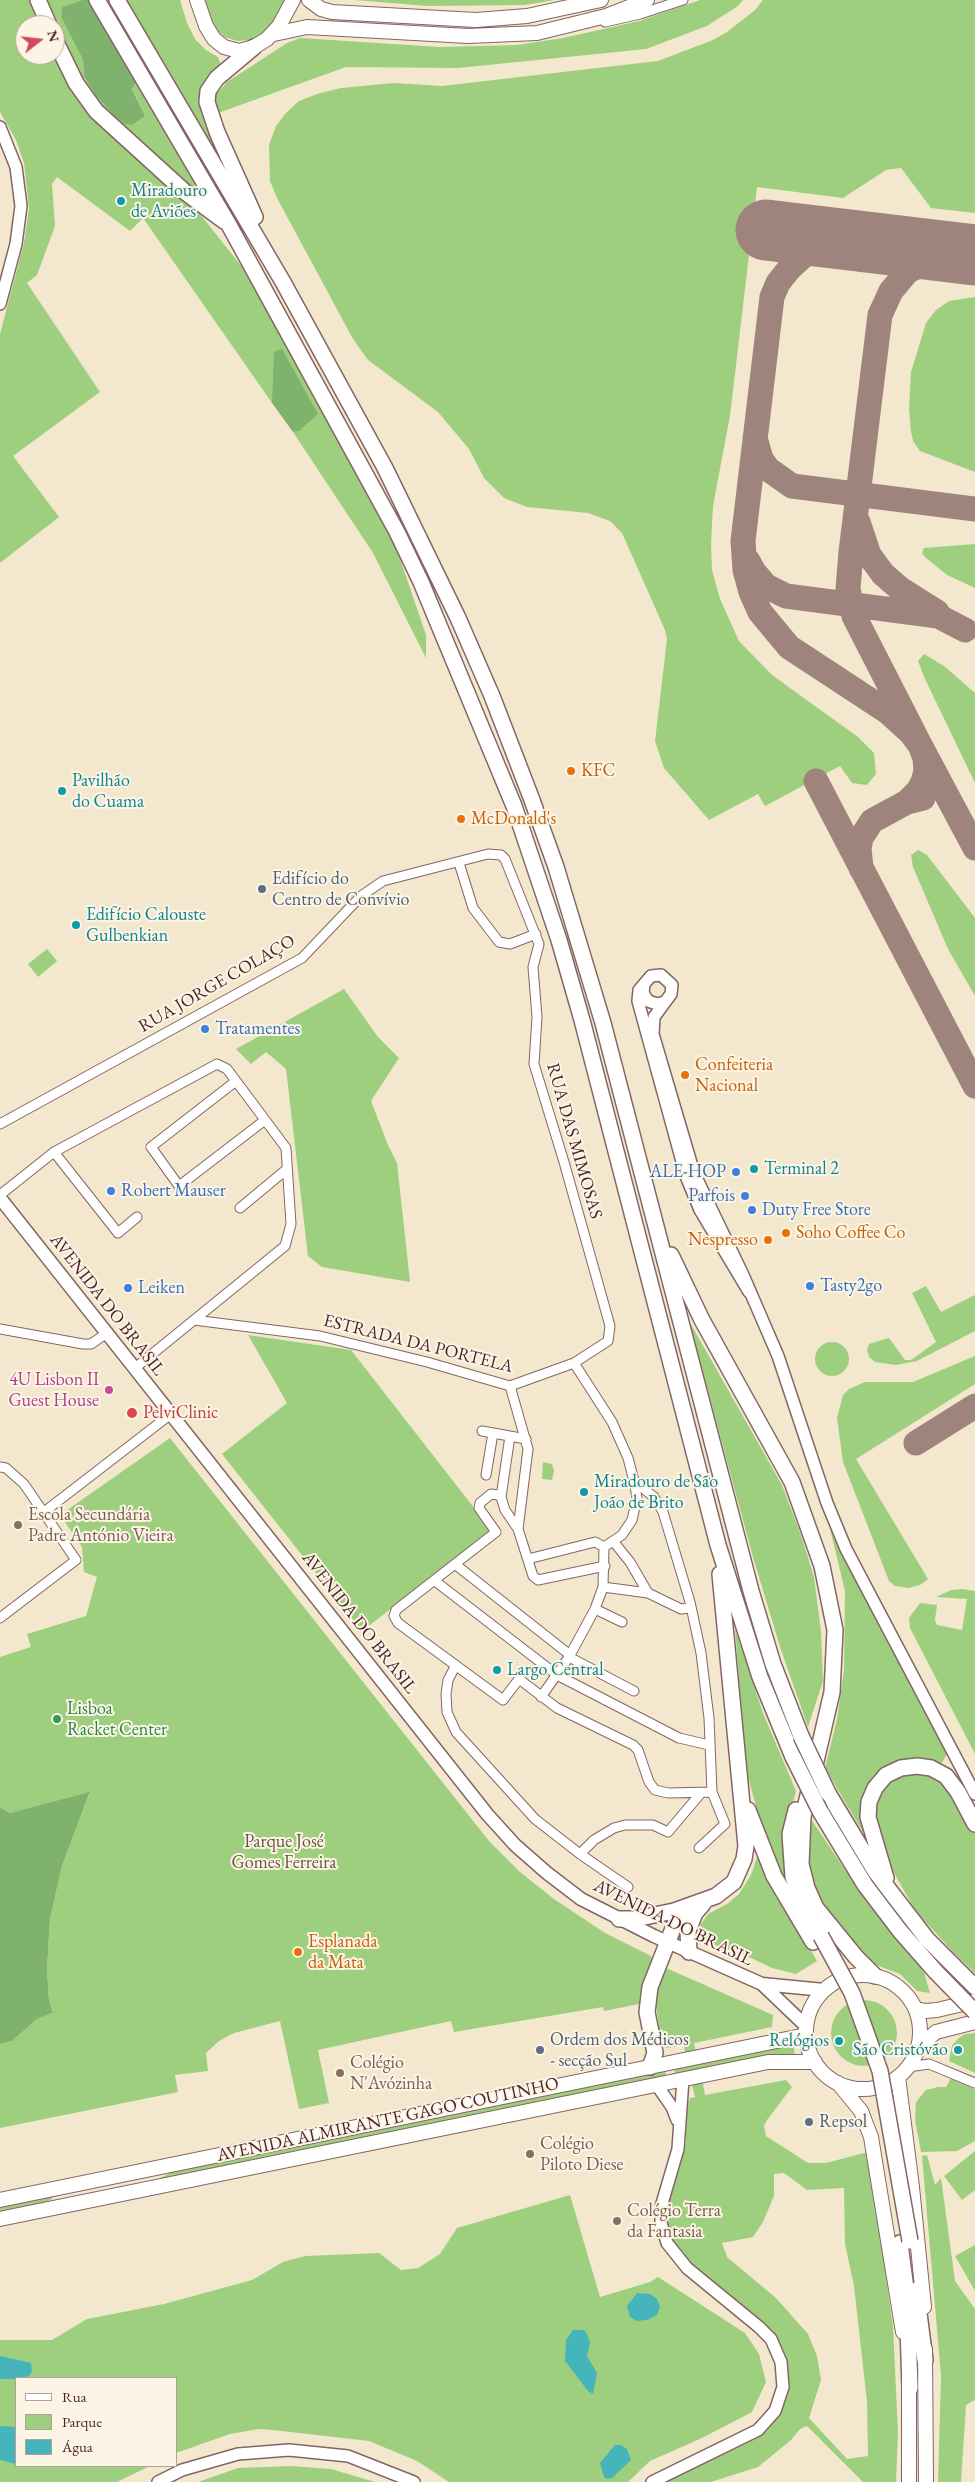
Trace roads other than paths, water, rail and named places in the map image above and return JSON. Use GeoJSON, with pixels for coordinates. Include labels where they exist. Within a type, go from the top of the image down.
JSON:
{"type":"FeatureCollection","features":[{"type":"Feature","properties":{"kind":"highway"},"geometry":{"type":"LineString","coordinates":[[38,0],[45,15]]}},
{"type":"Feature","properties":{"kind":"highway"},"geometry":{"type":"LineString","coordinates":[[97,0],[229,224],[397,532],[421,582],[514,806],[582,1020],[718,1545],[760,1677],[793,1757],[820,1811],[865,1885],[900,1931],[975,2012]]}},
{"type":"Feature","properties":{"kind":"highway"},"geometry":{"type":"LineString","coordinates":[[117,0],[283,282],[414,524],[492,696],[556,867],[603,1023],[751,1591],[773,1664],[801,1736],[828,1793],[870,1863],[928,1939],[975,1988]]}},
{"type":"Feature","properties":{"kind":"highway"},"geometry":{"type":"LineString","coordinates":[[254,47],[213,82],[208,91],[207,106],[283,282]]}},
{"type":"Feature","properties":{"kind":"highway"},"geometry":{"type":"LineString","coordinates":[[65,60],[76,83],[96,111],[185,192],[229,224]]}},
{"type":"Feature","properties":{"kind":"highway"},"geometry":{"type":"LineString","coordinates":[[656,1224],[702,1320],[792,1482],[822,1566],[835,1630],[832,1692],[804,1818],[801,1864],[807,1888],[816,1908],[856,1957],[876,1976]]}},
{"type":"Feature","properties":{"kind":"highway"},"geometry":{"type":"LineString","coordinates":[[650,2067],[655,2053],[648,2021],[648,1996],[667,1942],[679,1917],[699,1903],[725,1890],[734,1882],[744,1859],[746,1846],[718,1545]]}},
{"type":"Feature","properties":{"kind":"highway"},"geometry":{"type":"LineString","coordinates":[[821,1740],[798,1800],[790,1834],[790,1853],[797,1893],[848,2007],[870,2072],[905,2242],[925,2360]]}},
{"type":"Feature","properties":{"kind":"highway"},"geometry":{"type":"LineString","coordinates":[[890,1891],[868,1817],[869,1802],[875,1788],[886,1776],[901,1768],[916,1766],[931,1768],[946,1776],[958,1792],[975,1824]]}},
{"type":"Feature","properties":{"kind":"highway"},"geometry":{"type":"LineString","coordinates":[[738,1768],[748,1813],[774,1876],[817,1939]]}},
{"type":"Feature","properties":{"kind":"highway"},"geometry":{"type":"LineString","coordinates":[[619,1919],[649,1916],[699,1903]]}},
{"type":"Feature","properties":{"kind":"highway"},"geometry":{"type":"LineString","coordinates":[[689,1952],[688,1940],[691,1923],[699,1903]]}},
{"type":"Feature","properties":{"kind":"highway"},"geometry":{"type":"LineString","coordinates":[[905,2242],[910,2388]]}},
{"type":"Feature","properties":{"kind":"main road"},"geometry":{"type":"LineString","coordinates":[[197,0],[206,26],[218,44],[231,50],[239,51],[254,47],[274,34],[307,27],[484,36],[537,33],[606,16],[647,0]]}},
{"type":"Feature","properties":{"kind":"main road"},"geometry":{"type":"LineString","coordinates":[[274,34],[285,18],[293,0]]}},
{"type":"Feature","properties":{"kind":"main road"},"geometry":{"type":"LineString","coordinates":[[309,0],[321,10],[332,12],[476,20],[527,16],[601,0]]}},
{"type":"Feature","properties":{"kind":"main road","name":"AVENIDA DO BRASIL"},"geometry":{"type":"LineString","coordinates":[[0,1196],[491,1819],[547,1873],[582,1898],[619,1919],[762,1984],[824,1990]]}},
{"type":"Feature","properties":{"kind":"main road"},"geometry":{"type":"LineString","coordinates":[[917,2048],[919,2022],[916,2008],[908,1996],[893,1983],[876,1976],[856,1975],[839,1980],[824,1990],[812,2006],[806,2030],[808,2049],[822,2072],[838,2083],[856,2089],[878,2087],[903,2072],[917,2048],[936,2032],[975,2022]]}},
{"type":"Feature","properties":{"kind":"main road","name":"AVENIDA DO BRASIL"},"geometry":{"type":"LineString","coordinates":[[762,1984],[806,2030]]}},
{"type":"Feature","properties":{"kind":"main road"},"geometry":{"type":"LineString","coordinates":[[916,2008],[925,2011],[937,2010],[975,2001]]}},
{"type":"Feature","properties":{"kind":"main road","name":"AVENIDA ALMIRANTE GAGO COUTINHO"},"geometry":{"type":"LineString","coordinates":[[0,2200],[650,2067],[806,2030]]}},
{"type":"Feature","properties":{"kind":"main road","name":"AVENIDA ALMIRANTE GAGO COUTINHO"},"geometry":{"type":"LineString","coordinates":[[0,2219],[768,2062],[815,2062]]}},
{"type":"Feature","properties":{"kind":"main road"},"geometry":{"type":"LineString","coordinates":[[903,2072],[924,2296],[926,2482]]}},
{"type":"Feature","properties":{"kind":"main road"},"geometry":{"type":"LineString","coordinates":[[838,2083],[861,2111],[874,2148],[910,2388],[909,2482]]}},
{"type":"Feature","properties":{"kind":"main road"},"geometry":{"type":"LineString","coordinates":[[114,2177],[118,2195]]}},
{"type":"Feature","properties":{"kind":"main road"},"geometry":{"type":"LineString","coordinates":[[95,2181],[99,2199]]}},
{"type":"Feature","properties":{"kind":"street"},"geometry":{"type":"LineString","coordinates":[[573,25],[640,14],[683,0]]}},
{"type":"Feature","properties":{"kind":"street"},"geometry":{"type":"LineString","coordinates":[[0,127],[16,167],[21,206],[16,244],[0,304]]}},
{"type":"Feature","properties":{"kind":"street","name":"RUA JORGE COLAÇO"},"geometry":{"type":"LineString","coordinates":[[0,1124],[302,958],[361,896],[383,881],[422,869],[459,863],[498,853]]}},
{"type":"Feature","properties":{"kind":"street","name":"RUA DAS MIMOSAS"},"geometry":{"type":"LineString","coordinates":[[498,853],[505,859],[536,934],[540,950],[533,967],[537,1017],[534,1064],[564,1162],[610,1326]]}},
{"type":"Feature","properties":{"kind":"street"},"geometry":{"type":"LineString","coordinates":[[459,863],[473,908],[499,942],[510,944],[536,934]]}},
{"type":"Feature","properties":{"kind":"street"},"geometry":{"type":"LineString","coordinates":[[749,1292],[700,1210],[692,1192],[639,1009],[638,995],[651,976],[666,977],[672,990],[654,1017],[653,1026],[656,1046],[694,1173],[749,1292],[778,1356],[839,1534],[975,1794]]}},
{"type":"Feature","properties":{"kind":"street"},"geometry":{"type":"LineString","coordinates":[[644,984],[643,993],[648,1001],[657,1004],[665,1002]]}},
{"type":"Feature","properties":{"kind":"street"},"geometry":{"type":"LineString","coordinates":[[0,1196],[54,1152],[217,1064],[227,1069],[286,1148],[291,1224],[285,1246],[134,1368]]}},
{"type":"Feature","properties":{"kind":"street"},"geometry":{"type":"LineString","coordinates":[[236,1081],[151,1146],[179,1186],[265,1120]]}},
{"type":"Feature","properties":{"kind":"street"},"geometry":{"type":"LineString","coordinates":[[54,1152],[118,1233],[136,1217]]}},
{"type":"Feature","properties":{"kind":"street"},"geometry":{"type":"LineString","coordinates":[[240,1208],[287,1169]]}},
{"type":"Feature","properties":{"kind":"street","name":"ESTRADA DA PORTELA"},"geometry":{"type":"LineString","coordinates":[[194,1320],[320,1336],[427,1362],[510,1386],[574,1363],[608,1341],[610,1326]]}},
{"type":"Feature","properties":{"kind":"street"},"geometry":{"type":"LineString","coordinates":[[0,1329],[82,1344],[91,1344],[107,1333]]}},
{"type":"Feature","properties":{"kind":"street"},"geometry":{"type":"LineString","coordinates":[[574,1363],[612,1422],[628,1458],[634,1481],[636,1498],[632,1520],[622,1535],[604,1547]]}},
{"type":"Feature","properties":{"kind":"street"},"geometry":{"type":"LineString","coordinates":[[510,1386],[526,1439],[527,1460],[518,1529]]}},
{"type":"Feature","properties":{"kind":"street"},"geometry":{"type":"LineString","coordinates":[[44,1512],[171,1414]]}},
{"type":"Feature","properties":{"kind":"street"},"geometry":{"type":"LineString","coordinates":[[482,1430],[526,1439]]}},
{"type":"Feature","properties":{"kind":"street"},"geometry":{"type":"LineString","coordinates":[[486,1475],[493,1433]]}},
{"type":"Feature","properties":{"kind":"street"},"geometry":{"type":"LineString","coordinates":[[510,1436],[501,1497],[505,1510],[518,1529],[536,1580],[605,1566]]}},
{"type":"Feature","properties":{"kind":"street"},"geometry":{"type":"LineString","coordinates":[[0,1467],[6,1468],[24,1484],[76,1560],[0,1618]]}},
{"type":"Feature","properties":{"kind":"street"},"geometry":{"type":"LineString","coordinates":[[634,1481],[654,1497],[663,1512],[691,1608],[706,1686],[712,1792],[725,1824],[699,1848]]}},
{"type":"Feature","properties":{"kind":"street"},"geometry":{"type":"LineString","coordinates":[[501,1497],[498,1494],[491,1494],[480,1503],[480,1511],[496,1532],[395,1613],[398,1623],[503,1700],[519,1679],[557,1708],[636,1747],[649,1782],[655,1790],[668,1793],[712,1792]]}},
{"type":"Feature","properties":{"kind":"street"},"geometry":{"type":"LineString","coordinates":[[613,1541],[630,1562],[648,1593]]}},
{"type":"Feature","properties":{"kind":"street"},"geometry":{"type":"LineString","coordinates":[[528,1559],[595,1542],[604,1547]]}},
{"type":"Feature","properties":{"kind":"street"},"geometry":{"type":"LineString","coordinates":[[541,1697],[570,1656],[595,1608],[603,1587],[604,1547]]}},
{"type":"Feature","properties":{"kind":"street"},"geometry":{"type":"LineString","coordinates":[[456,1565],[570,1656],[634,1691]]}},
{"type":"Feature","properties":{"kind":"street"},"geometry":{"type":"LineString","coordinates":[[435,1582],[557,1676],[679,1738],[709,1745]]}},
{"type":"Feature","properties":{"kind":"street"},"geometry":{"type":"LineString","coordinates":[[603,1587],[648,1593],[680,1609],[691,1608]]}},
{"type":"Feature","properties":{"kind":"street"},"geometry":{"type":"LineString","coordinates":[[595,1608],[622,1622]]}},
{"type":"Feature","properties":{"kind":"street"},"geometry":{"type":"LineString","coordinates":[[456,1665],[448,1680],[446,1694],[447,1712],[456,1732],[521,1806],[580,1854],[628,1887]]}},
{"type":"Feature","properties":{"kind":"street"},"geometry":{"type":"LineString","coordinates":[[580,1854],[594,1840],[614,1828],[625,1825],[653,1825],[668,1832],[701,1793]]}},
{"type":"Feature","properties":{"kind":"street"},"geometry":{"type":"LineString","coordinates":[[903,2072],[929,2064],[975,2083]]}},
{"type":"Feature","properties":{"kind":"street"},"geometry":{"type":"LineString","coordinates":[[652,2482],[758,2430],[775,2411],[783,2387],[781,2362],[771,2339],[687,2268],[667,2242],[662,2223],[661,2207],[678,2149],[683,2079]]}},
{"type":"Feature","properties":{"kind":"street"},"geometry":{"type":"LineString","coordinates":[[656,2084],[672,2107],[679,2124]]}},
{"type":"Feature","properties":{"kind":"street"},"geometry":{"type":"LineString","coordinates":[[158,2482],[182,2470],[238,2454],[289,2450],[348,2456],[414,2482]]}},
{"type":"Feature","properties":{"kind":"water"},"geometry":{"type":"Polygon","coordinates":[[[637,2293],[650,2294],[657,2299],[660,2307],[657,2315],[647,2320],[636,2321],[630,2317],[627,2306],[637,2293]]]}},
{"type":"Feature","properties":{"kind":"water"},"geometry":{"type":"Polygon","coordinates":[[[573,2330],[584,2330],[590,2342],[587,2356],[597,2373],[593,2394],[588,2391],[565,2361],[566,2340],[573,2330]]]}},
{"type":"Feature","properties":{"kind":"water"},"geometry":{"type":"Polygon","coordinates":[[[0,2356],[31,2363],[32,2371],[29,2376],[15,2377],[15,2379],[0,2379],[0,2356]]]}},
{"type":"Feature","properties":{"kind":"water"},"geometry":{"type":"Polygon","coordinates":[[[0,2426],[15,2427],[15,2464],[0,2460],[0,2426]]]}},
{"type":"Feature","properties":{"kind":"water"},"geometry":{"type":"Polygon","coordinates":[[[615,2445],[621,2445],[627,2449],[631,2460],[612,2478],[607,2479],[604,2477],[600,2463],[615,2445]]]}},
{"type":"Feature","properties":{"kind":"place","name":"Miradouro de Aviões"},"geometry":{"type":"Point","coordinates":[121,201]}},
{"type":"Feature","properties":{"kind":"place","name":"KFC"},"geometry":{"type":"Point","coordinates":[571,771]}},
{"type":"Feature","properties":{"kind":"place","name":"Pavilhão do Cuama"},"geometry":{"type":"Point","coordinates":[62,791]}},
{"type":"Feature","properties":{"kind":"place","name":"McDonald's"},"geometry":{"type":"Point","coordinates":[461,819]}},
{"type":"Feature","properties":{"kind":"place","name":"Edifício do Centro de Convívio"},"geometry":{"type":"Point","coordinates":[262,889]}},
{"type":"Feature","properties":{"kind":"place","name":"Edifício Calouste Gulbenkian"},"geometry":{"type":"Point","coordinates":[76,925]}},
{"type":"Feature","properties":{"kind":"place","name":"Tratamentes"},"geometry":{"type":"Point","coordinates":[205,1029]}},
{"type":"Feature","properties":{"kind":"place","name":"Confeiteria Nacional"},"geometry":{"type":"Point","coordinates":[685,1075]}},
{"type":"Feature","properties":{"kind":"place","name":"Terminal 2"},"geometry":{"type":"Point","coordinates":[754,1169]}},
{"type":"Feature","properties":{"kind":"place","name":"ALE-HOP"},"geometry":{"type":"Point","coordinates":[736,1172]}},
{"type":"Feature","properties":{"kind":"place","name":"Robert Mauser"},"geometry":{"type":"Point","coordinates":[111,1191]}},
{"type":"Feature","properties":{"kind":"place","name":"Parfois"},"geometry":{"type":"Point","coordinates":[745,1196]}},
{"type":"Feature","properties":{"kind":"place","name":"Duty Free Store"},"geometry":{"type":"Point","coordinates":[752,1210]}},
{"type":"Feature","properties":{"kind":"place","name":"Soho Coffee Co"},"geometry":{"type":"Point","coordinates":[786,1233]}},
{"type":"Feature","properties":{"kind":"place","name":"Nespresso"},"geometry":{"type":"Point","coordinates":[768,1240]}},
{"type":"Feature","properties":{"kind":"place","name":"Tasty2go"},"geometry":{"type":"Point","coordinates":[810,1286]}},
{"type":"Feature","properties":{"kind":"place","name":"Leiken"},"geometry":{"type":"Point","coordinates":[128,1288]}},
{"type":"Feature","properties":{"kind":"place","name":"4U Lisbon II Guest House"},"geometry":{"type":"Point","coordinates":[109,1390]}},
{"type":"Feature","properties":{"kind":"place","name":"PelviClinic"},"geometry":{"type":"Point","coordinates":[132,1413]}},
{"type":"Feature","properties":{"kind":"place","name":"Miradouro de São João de Brito"},"geometry":{"type":"Point","coordinates":[584,1492]}},
{"type":"Feature","properties":{"kind":"place","name":"Escola Secundária Padre António Vieira"},"geometry":{"type":"Point","coordinates":[18,1525]}},
{"type":"Feature","properties":{"kind":"place","name":"Largo Central"},"geometry":{"type":"Point","coordinates":[497,1670]}},
{"type":"Feature","properties":{"kind":"place","name":"Lisboa Racket Center"},"geometry":{"type":"Point","coordinates":[57,1719]}},
{"type":"Feature","properties":{"kind":"place","name":"Esplanada da Mata"},"geometry":{"type":"Point","coordinates":[298,1952]}},
{"type":"Feature","properties":{"kind":"place","name":"Relógios"},"geometry":{"type":"Point","coordinates":[839,2041]}},
{"type":"Feature","properties":{"kind":"place","name":"Ordem dos Médicos - secção Sul"},"geometry":{"type":"Point","coordinates":[540,2050]}},
{"type":"Feature","properties":{"kind":"place","name":"São Cristóvão"},"geometry":{"type":"Point","coordinates":[958,2050]}},
{"type":"Feature","properties":{"kind":"place","name":"Colégio N'Avózinha"},"geometry":{"type":"Point","coordinates":[340,2073]}},
{"type":"Feature","properties":{"kind":"place","name":"Repsol"},"geometry":{"type":"Point","coordinates":[809,2122]}},
{"type":"Feature","properties":{"kind":"place","name":"Colégio Piloto Diese"},"geometry":{"type":"Point","coordinates":[530,2154]}},
{"type":"Feature","properties":{"kind":"place","name":"Colégio Terra da Fantasia"},"geometry":{"type":"Point","coordinates":[617,2221]}},
{"type":"Feature","properties":{"kind":"park label","name":"Parque José Gomes Ferreira"},"geometry":{"type":"Point","coordinates":[284,1852]}}]}
